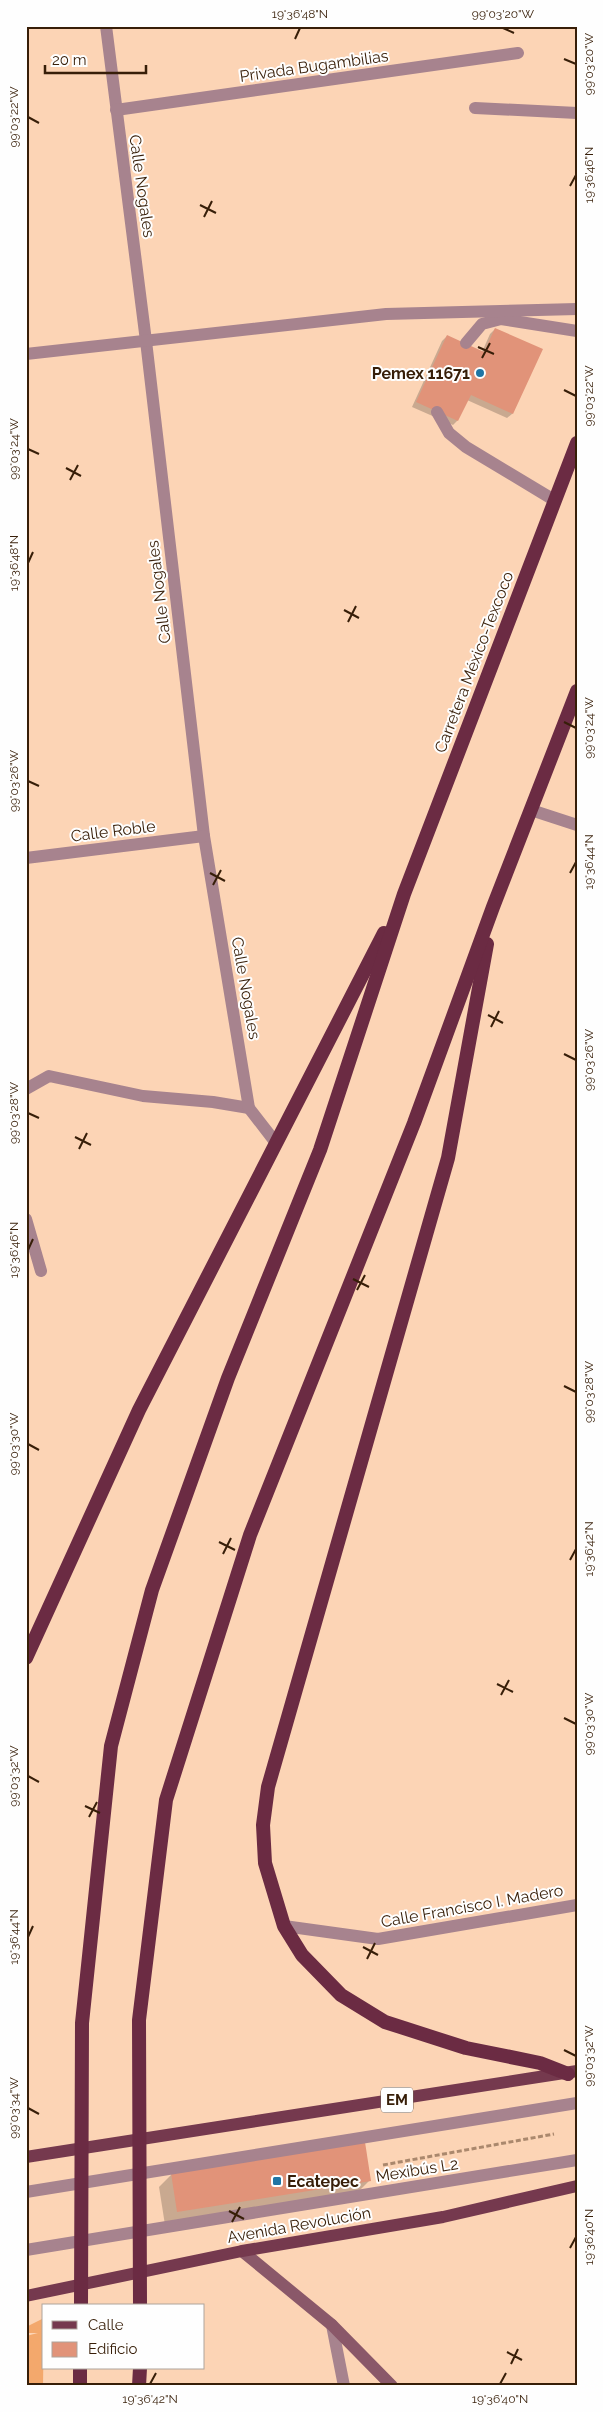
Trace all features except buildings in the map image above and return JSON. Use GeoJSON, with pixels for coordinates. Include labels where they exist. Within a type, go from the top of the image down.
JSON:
{"type":"FeatureCollection","features":[{"type":"Feature","properties":{"kind":"highway","name":"Carretera México-Texcoco"},"geometry":{"type":"LineString","coordinates":[[404,894],[577,443]]}},
{"type":"Feature","properties":{"kind":"highway"},"geometry":{"type":"LineString","coordinates":[[140,2304],[140,2020],[166,1800],[250,1535],[414,1123],[577,691]]}},
{"type":"Feature","properties":{"kind":"highway"},"geometry":{"type":"LineString","coordinates":[[26,1658],[139,1410],[404,894]]}},
{"type":"Feature","properties":{"kind":"highway"},"geometry":{"type":"LineString","coordinates":[[81,2304],[82,2024],[111,1746],[152,1590],[228,1378],[320,1150],[404,894]]}},
{"type":"Feature","properties":{"kind":"highway"},"geometry":{"type":"LineString","coordinates":[[494,907],[448,1158],[268,1787],[263,1825],[265,1863],[284,1926],[302,1955],[341,1995],[385,2022],[466,2048],[502,2057],[540,2063],[573,2072]]}},
{"type":"Feature","properties":{"kind":"highway"},"geometry":{"type":"LineString","coordinates":[[80,2370],[80,2386]]}},
{"type":"Feature","properties":{"kind":"main road","name":"EM"},"geometry":{"type":"LineString","coordinates":[[26,2158],[573,2072]]}},
{"type":"Feature","properties":{"kind":"main road","name":"Avenida Revolución"},"geometry":{"type":"LineString","coordinates":[[26,2296],[242,2251],[443,2217],[577,2186]]}},
{"type":"Feature","properties":{"kind":"main road"},"geometry":{"type":"LineString","coordinates":[[242,2251],[332,2325],[392,2386]]}},
{"type":"Feature","properties":{"kind":"street","name":"Calle Nogales"},"geometry":{"type":"LineString","coordinates":[[106,26],[146,341],[204,836],[249,1108],[276,1143]]}},
{"type":"Feature","properties":{"kind":"street","name":"Privada Bugambilias"},"geometry":{"type":"LineString","coordinates":[[116,110],[518,53]]}},
{"type":"Feature","properties":{"kind":"street"},"geometry":{"type":"LineString","coordinates":[[475,108],[577,113]]}},
{"type":"Feature","properties":{"kind":"street"},"geometry":{"type":"LineString","coordinates":[[26,354],[386,314],[577,309]]}},
{"type":"Feature","properties":{"kind":"street"},"geometry":{"type":"LineString","coordinates":[[466,343],[482,324],[501,319],[577,331]]}},
{"type":"Feature","properties":{"kind":"street"},"geometry":{"type":"LineString","coordinates":[[437,412],[449,433],[466,446],[554,500]]}},
{"type":"Feature","properties":{"kind":"street"},"geometry":{"type":"LineString","coordinates":[[531,810],[577,824]]}},
{"type":"Feature","properties":{"kind":"street","name":"Calle Roble"},"geometry":{"type":"LineString","coordinates":[[26,858],[204,836]]}},
{"type":"Feature","properties":{"kind":"street"},"geometry":{"type":"LineString","coordinates":[[26,1089],[49,1076],[143,1096],[213,1102],[249,1108]]}},
{"type":"Feature","properties":{"kind":"street"},"geometry":{"type":"LineString","coordinates":[[26,1219],[41,1271]]}},
{"type":"Feature","properties":{"kind":"street","name":"Calle Francisco I. Madero"},"geometry":{"type":"LineString","coordinates":[[284,1926],[378,1939],[577,1905]]}},
{"type":"Feature","properties":{"kind":"street"},"geometry":{"type":"LineString","coordinates":[[26,2192],[577,2102]]}},
{"type":"Feature","properties":{"kind":"street","name":"Mexibús L2"},"geometry":{"type":"LineString","coordinates":[[26,2250],[577,2160]]}},
{"type":"Feature","properties":{"kind":"street"},"geometry":{"type":"LineString","coordinates":[[332,2325],[344,2386]]}},
{"type":"Feature","properties":{"kind":"path"},"geometry":{"type":"LineString","coordinates":[[380,2166],[558,2133]]}},
{"type":"Feature","properties":{"kind":"shaded area"},"geometry":{"type":"Polygon","coordinates":[[[42,2319],[43,2386],[26,2386],[26,2336],[38,2333],[26,2333],[26,2327],[42,2319]]]}},
{"type":"Feature","properties":{"kind":"place","name":"Pemex 11671"},"geometry":{"type":"Point","coordinates":[480,373]}},
{"type":"Feature","properties":{"kind":"place","name":"Ecatepec"},"geometry":{"type":"Point","coordinates":[277,2181]}}]}
